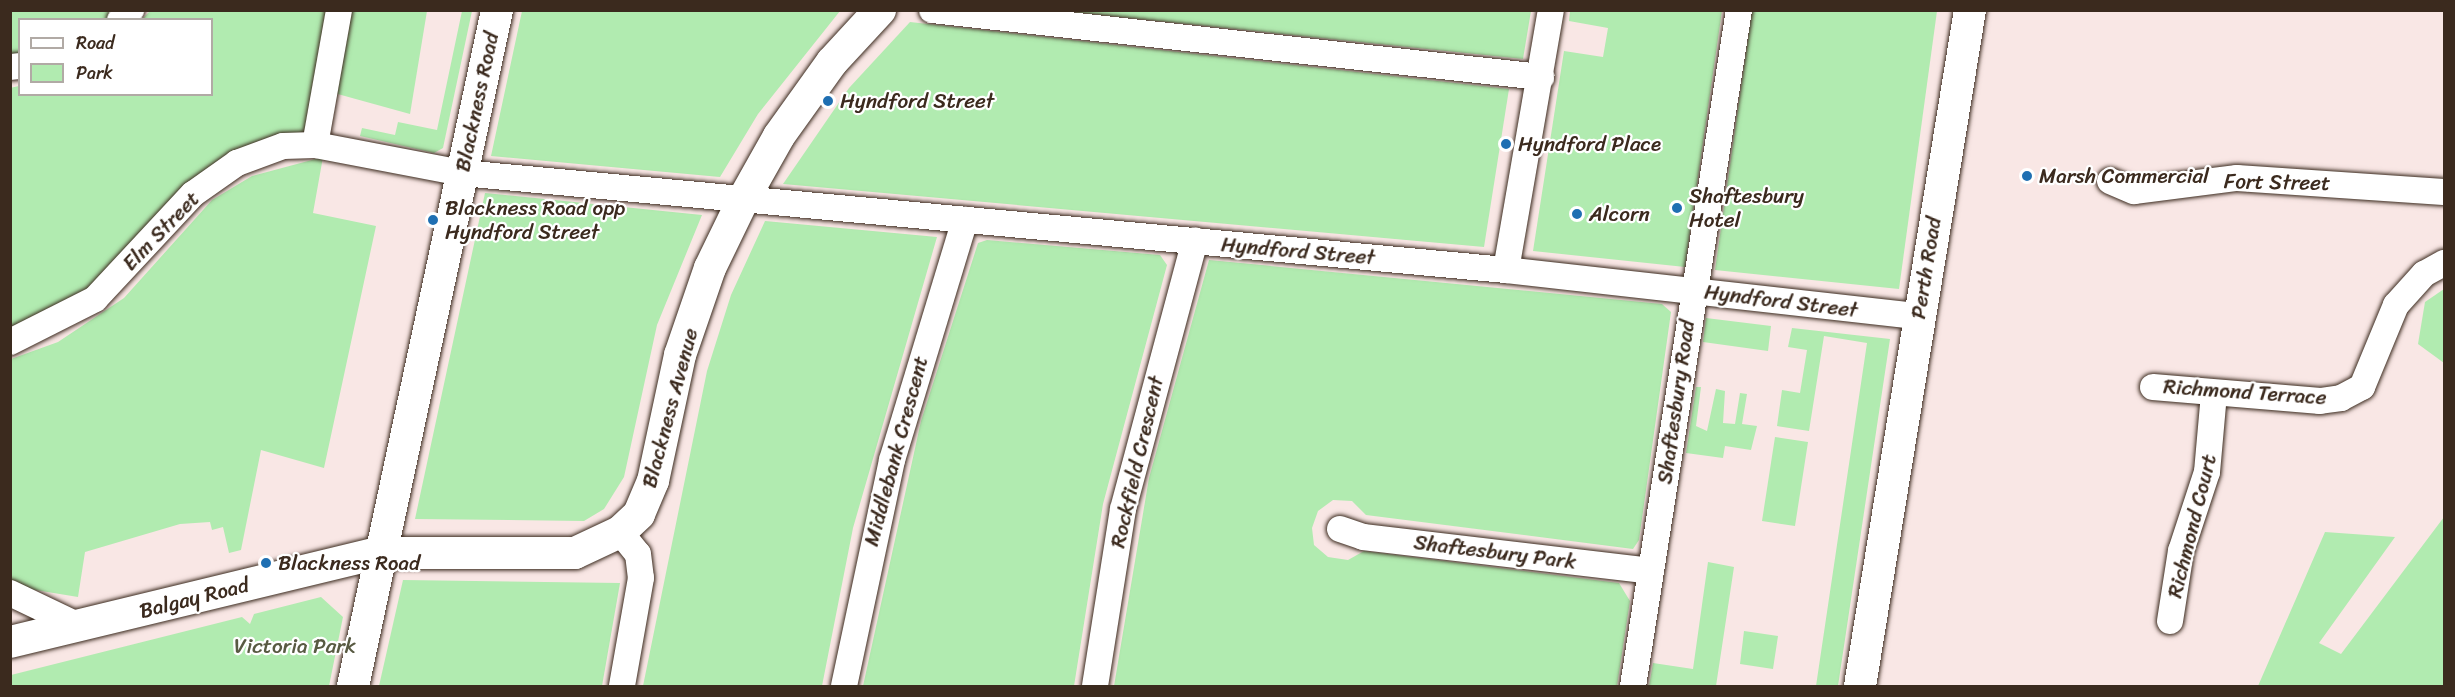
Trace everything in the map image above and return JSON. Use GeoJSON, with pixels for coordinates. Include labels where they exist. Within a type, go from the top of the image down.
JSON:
{"type":"FeatureCollection","features":[{"type":"Feature","properties":{"kind":"street"},"geometry":{"type":"LineString","coordinates":[[315,145],[339,10]]}},
{"type":"Feature","properties":{"kind":"street","name":"Blackness Road"},"geometry":{"type":"LineString","coordinates":[[353,687],[377,553],[497,10]]}},
{"type":"Feature","properties":{"kind":"street","name":"Blackness Avenue"},"geometry":{"type":"LineString","coordinates":[[377,553],[575,553],[620,532],[639,514],[653,481],[680,355],[710,268],[742,200],[779,136],[832,62],[880,10]]}},
{"type":"Feature","properties":{"kind":"street"},"geometry":{"type":"LineString","coordinates":[[932,10],[1541,77]]}},
{"type":"Feature","properties":{"kind":"street"},"geometry":{"type":"LineString","coordinates":[[1506,270],[1551,10]]}},
{"type":"Feature","properties":{"kind":"street","name":"Shaftesbury Road"},"geometry":{"type":"LineString","coordinates":[[1633,687],[1739,10]]}},
{"type":"Feature","properties":{"kind":"street","name":"Perth Road"},"geometry":{"type":"LineString","coordinates":[[1860,687],[1918,316],[1970,10]]}},
{"type":"Feature","properties":{"kind":"street","name":"Elm Street"},"geometry":{"type":"LineString","coordinates":[[10,342],[94,299],[193,194],[237,163],[283,146],[315,145],[462,173]]}},
{"type":"Feature","properties":{"kind":"street","name":"Hyndford Street"},"geometry":{"type":"LineString","coordinates":[[462,173],[1506,270],[1918,316]]}},
{"type":"Feature","properties":{"kind":"street","name":"Fort Street"},"geometry":{"type":"LineString","coordinates":[[2110,181],[2134,191],[2237,178],[2445,192]]}},
{"type":"Feature","properties":{"kind":"street","name":"Middlebank Crescent"},"geometry":{"type":"LineString","coordinates":[[844,687],[892,460],[965,220]]}},
{"type":"Feature","properties":{"kind":"street","name":"Rockfield Crescent"},"geometry":{"type":"LineString","coordinates":[[1095,687],[1123,509],[1195,241]]}},
{"type":"Feature","properties":{"kind":"street","name":"Richmond Terrace"},"geometry":{"type":"LineString","coordinates":[[2153,387],[2214,394],[2320,401],[2362,387],[2396,305],[2424,274],[2445,263]]}},
{"type":"Feature","properties":{"kind":"street","name":"Richmond Court"},"geometry":{"type":"LineString","coordinates":[[2170,621],[2181,551],[2207,472],[2214,394]]}},
{"type":"Feature","properties":{"kind":"street","name":"Shaftesbury Park"},"geometry":{"type":"LineString","coordinates":[[1340,529],[1363,537],[1651,571]]}},
{"type":"Feature","properties":{"kind":"street"},"geometry":{"type":"LineString","coordinates":[[620,532],[638,554],[641,578],[622,687]]}},
{"type":"Feature","properties":{"kind":"street","name":"Balgay Road"},"geometry":{"type":"LineString","coordinates":[[10,642],[377,553]]}},
{"type":"Feature","properties":{"kind":"street"},"geometry":{"type":"LineString","coordinates":[[10,593],[79,626]]}},
{"type":"Feature","properties":{"kind":"green space"},"geometry":{"type":"Polygon","coordinates":[[[522,10],[840,11],[758,114],[720,177],[491,156],[522,10]]]}},
{"type":"Feature","properties":{"kind":"green space"},"geometry":{"type":"Polygon","coordinates":[[[11,11],[118,11],[109,18],[18,18],[18,59],[11,60],[11,11]]]}},
{"type":"Feature","properties":{"kind":"green space"},"geometry":{"type":"Polygon","coordinates":[[[150,11],[328,11],[307,134],[238,152],[83,293],[11,331],[10,88],[18,86],[18,96],[213,96],[213,18],[143,18],[150,11]]]}},
{"type":"Feature","properties":{"kind":"green space"},"geometry":{"type":"Polygon","coordinates":[[[349,11],[427,11],[410,114],[334,93],[349,11]]]}},
{"type":"Feature","properties":{"kind":"green space"},"geometry":{"type":"Polygon","coordinates":[[[462,11],[472,11],[443,148],[434,153],[360,136],[362,128],[395,135],[398,122],[437,130],[462,11]]]}},
{"type":"Feature","properties":{"kind":"green space"},"geometry":{"type":"Polygon","coordinates":[[[1062,11],[1531,11],[1523,59],[1062,11]]]}},
{"type":"Feature","properties":{"kind":"green space"},"geometry":{"type":"Polygon","coordinates":[[[1570,11],[1722,11],[1685,267],[1533,251],[1564,51],[1603,57],[1608,28],[1569,21],[1570,11]]]}},
{"type":"Feature","properties":{"kind":"green space"},"geometry":{"type":"Polygon","coordinates":[[[1752,11],[1937,11],[1899,289],[1715,270],[1752,11]]]}},
{"type":"Feature","properties":{"kind":"green space"},"geometry":{"type":"Polygon","coordinates":[[[910,22],[1509,89],[1484,247],[783,184],[849,88],[910,22]]]}},
{"type":"Feature","properties":{"kind":"green space"},"geometry":{"type":"Polygon","coordinates":[[[323,157],[313,213],[376,226],[324,468],[261,450],[241,550],[229,553],[223,527],[212,530],[210,522],[180,524],[85,552],[78,597],[11,586],[11,359],[58,342],[124,298],[212,200],[252,176],[323,157]]]}},
{"type":"Feature","properties":{"kind":"green space"},"geometry":{"type":"Polygon","coordinates":[[[485,193],[702,215],[657,325],[624,477],[604,509],[584,521],[415,519],[485,193]]]}},
{"type":"Feature","properties":{"kind":"green space"},"geometry":{"type":"Polygon","coordinates":[[[765,221],[937,237],[853,528],[822,686],[643,686],[707,371],[731,295],[765,221]]]}},
{"type":"Feature","properties":{"kind":"green space"},"geometry":{"type":"Polygon","coordinates":[[[987,240],[1160,255],[1167,265],[1103,504],[1074,686],[863,686],[921,421],[978,243],[987,240]]]}},
{"type":"Feature","properties":{"kind":"green space"},"geometry":{"type":"Polygon","coordinates":[[[1209,260],[1662,304],[1671,312],[1639,540],[1633,549],[1366,515],[1352,501],[1333,500],[1318,511],[1312,528],[1314,545],[1328,557],[1348,560],[1364,551],[1619,583],[1630,601],[1617,686],[1114,686],[1149,478],[1209,260]]]}},
{"type":"Feature","properties":{"kind":"green space"},"geometry":{"type":"Polygon","coordinates":[[[2444,289],[2444,363],[2418,344],[2425,302],[2444,289]]]}},
{"type":"Feature","properties":{"kind":"green space"},"geometry":{"type":"Polygon","coordinates":[[[1706,318],[1771,326],[1768,351],[1703,342],[1706,318]]]}},
{"type":"Feature","properties":{"kind":"green space"},"geometry":{"type":"Polygon","coordinates":[[[1792,328],[1890,339],[1838,686],[1816,686],[1867,343],[1824,336],[1809,431],[1777,426],[1782,390],[1800,393],[1807,350],[1788,347],[1792,328]]]}},
{"type":"Feature","properties":{"kind":"green space"},"geometry":{"type":"Polygon","coordinates":[[[1696,387],[1701,387],[1696,426],[1707,431],[1716,389],[1725,391],[1723,423],[1735,424],[1740,393],[1747,394],[1742,424],[1757,426],[1751,450],[1725,446],[1723,458],[1686,453],[1696,387]]]}},
{"type":"Feature","properties":{"kind":"green space"},"geometry":{"type":"Polygon","coordinates":[[[1775,437],[1808,442],[1795,526],[1762,521],[1775,437]]]}},
{"type":"Feature","properties":{"kind":"green space"},"geometry":{"type":"Polygon","coordinates":[[[2444,517],[2444,686],[2258,686],[2325,532],[2395,537],[2319,643],[2341,654],[2444,517]]]}},
{"type":"Feature","properties":{"kind":"green space"},"geometry":{"type":"Polygon","coordinates":[[[1708,562],[1734,567],[1716,686],[1649,686],[1653,663],[1693,669],[1708,562]]]}},
{"type":"Feature","properties":{"kind":"green space"},"geometry":{"type":"Polygon","coordinates":[[[403,580],[620,583],[602,686],[379,686],[403,580]]]}},
{"type":"Feature","properties":{"kind":"green space","name":"Victoria Park"},"geometry":{"type":"Polygon","coordinates":[[[321,597],[343,617],[329,686],[11,686],[11,675],[242,617],[250,624],[254,614],[321,597]]]}},
{"type":"Feature","properties":{"kind":"green space"},"geometry":{"type":"Polygon","coordinates":[[[1744,631],[1778,636],[1773,669],[1740,664],[1744,631]]]}},
{"type":"Feature","properties":{"kind":"place","name":"Hyndford Street"},"geometry":{"type":"Point","coordinates":[828,101]}},
{"type":"Feature","properties":{"kind":"place","name":"Hyndford Place"},"geometry":{"type":"Point","coordinates":[1506,144]}},
{"type":"Feature","properties":{"kind":"place","name":"Marsh Commercial"},"geometry":{"type":"Point","coordinates":[2027,176]}},
{"type":"Feature","properties":{"kind":"place","name":"Shaftesbury Hotel"},"geometry":{"type":"Point","coordinates":[1677,208]}},
{"type":"Feature","properties":{"kind":"place","name":"Alcorn"},"geometry":{"type":"Point","coordinates":[1577,214]}},
{"type":"Feature","properties":{"kind":"place","name":"Blackness Road opp Hyndford Street"},"geometry":{"type":"Point","coordinates":[433,220]}},
{"type":"Feature","properties":{"kind":"place","name":"Blackness Road"},"geometry":{"type":"Point","coordinates":[266,563]}}]}
